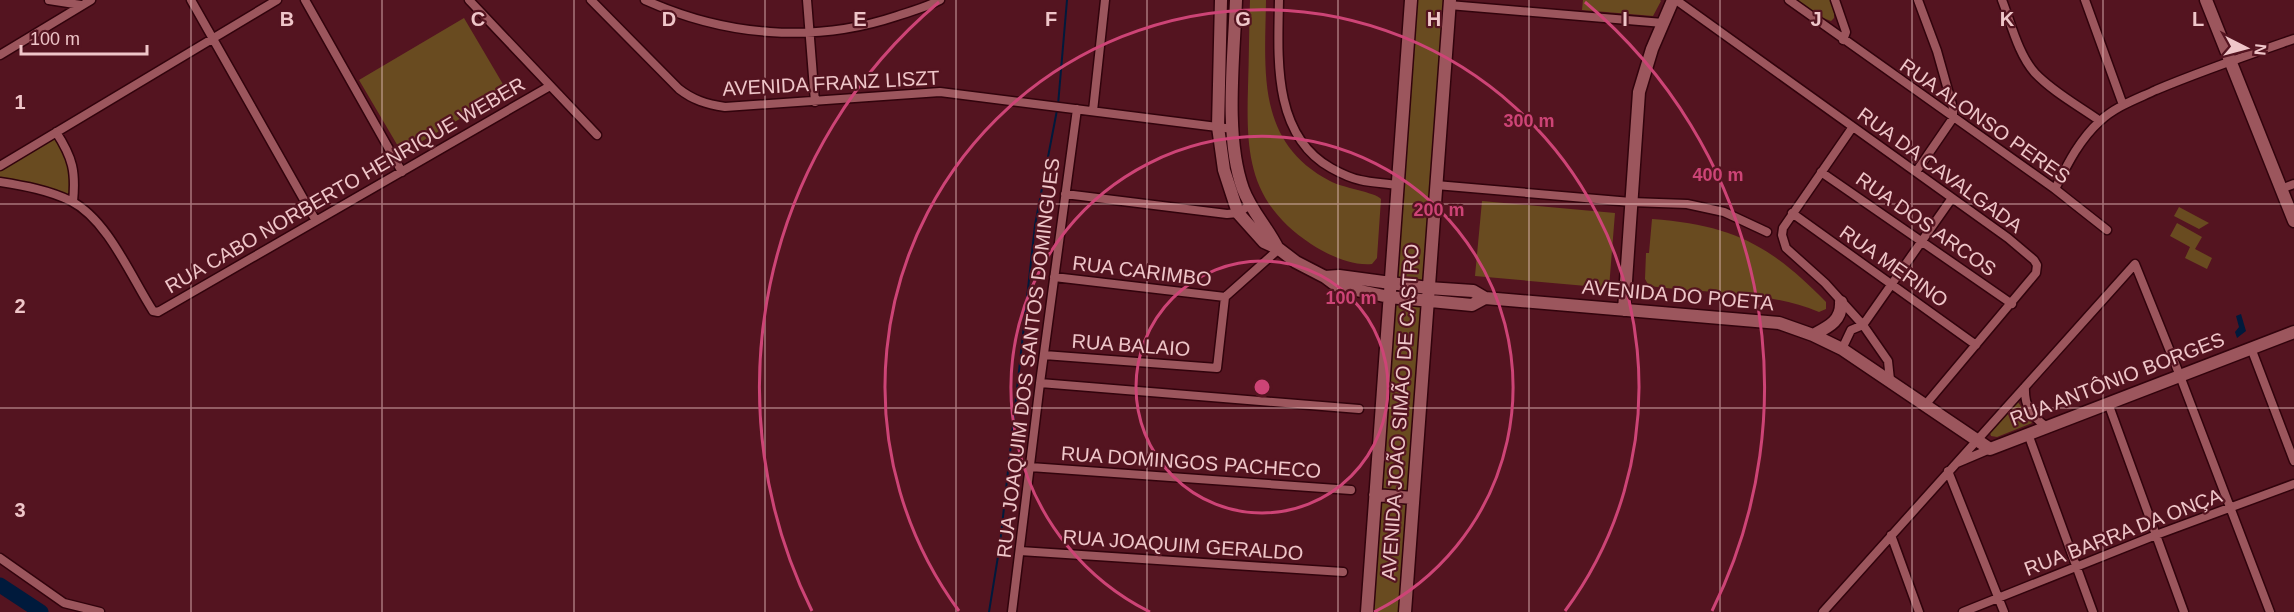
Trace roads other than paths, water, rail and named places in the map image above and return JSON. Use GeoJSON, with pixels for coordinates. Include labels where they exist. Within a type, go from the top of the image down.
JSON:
{"type":"FeatureCollection","features":[{"type":"Feature","properties":{"kind":"main road","name":"AVENIDA DO POETA"},"geometry":{"type":"LineString","coordinates":[[1221,0],[1218,127],[1224,170],[1238,213],[1264,242],[1337,286],[1389,297],[1428,294]]}},
{"type":"Feature","properties":{"kind":"main road","name":"AVENIDA DO POETA"},"geometry":{"type":"LineString","coordinates":[[1236,0],[1233,129],[1237,168],[1250,205],[1271,234],[1278,249]]}},
{"type":"Feature","properties":{"kind":"main road","name":"AVENIDA JOÃO SIMÃO DE CASTRO"},"geometry":{"type":"LineString","coordinates":[[1367,612],[1411,0]]}},
{"type":"Feature","properties":{"kind":"main road"},"geometry":{"type":"LineString","coordinates":[[1624,310],[1639,92],[1652,49],[1675,0]]}},
{"type":"Feature","properties":{"kind":"main road"},"geometry":{"type":"LineString","coordinates":[[2206,0],[2294,221]]}},
{"type":"Feature","properties":{"kind":"main road","name":"AVENIDA JOÃO SIMÃO DE CASTRO"},"geometry":{"type":"LineString","coordinates":[[1405,612],[1449,3]]}},
{"type":"Feature","properties":{"kind":"main road","name":"AVENIDA DO POETA"},"geometry":{"type":"LineString","coordinates":[[1325,277],[1339,276],[1390,284],[1472,304],[1485,298],[1779,323],[1813,335],[1842,349],[1990,449]]}},
{"type":"Feature","properties":{"kind":"main road"},"geometry":{"type":"LineString","coordinates":[[1813,335],[1833,323],[1841,311],[1841,302]]}},
{"type":"Feature","properties":{"kind":"main road","name":"RUA ANTÔNIO BORGES"},"geometry":{"type":"LineString","coordinates":[[1990,449],[2294,332]]}},
{"type":"Feature","properties":{"kind":"main road"},"geometry":{"type":"LineString","coordinates":[[1375,495],[1413,498]]}},
{"type":"Feature","properties":{"kind":"street"},"geometry":{"type":"LineString","coordinates":[[49,0],[82,5]]}},
{"type":"Feature","properties":{"kind":"street"},"geometry":{"type":"LineString","coordinates":[[0,55],[91,0]]}},
{"type":"Feature","properties":{"kind":"street"},"geometry":{"type":"LineString","coordinates":[[191,0],[316,221]]}},
{"type":"Feature","properties":{"kind":"street"},"geometry":{"type":"LineString","coordinates":[[0,166],[277,0]]}},
{"type":"Feature","properties":{"kind":"street"},"geometry":{"type":"LineString","coordinates":[[305,0],[402,172]]}},
{"type":"Feature","properties":{"kind":"street"},"geometry":{"type":"LineString","coordinates":[[469,0],[597,135]]}},
{"type":"Feature","properties":{"kind":"street","name":"AVENIDA FRANZ LISZT"},"geometry":{"type":"LineString","coordinates":[[591,0],[692,99],[725,107],[940,92],[1233,129]]}},
{"type":"Feature","properties":{"kind":"street"},"geometry":{"type":"LineString","coordinates":[[645,0],[698,21],[760,31],[808,33],[850,29],[882,21],[940,0]]}},
{"type":"Feature","properties":{"kind":"street"},"geometry":{"type":"LineString","coordinates":[[807,0],[815,102]]}},
{"type":"Feature","properties":{"kind":"street"},"geometry":{"type":"LineString","coordinates":[[1093,111],[1105,0]]}},
{"type":"Feature","properties":{"kind":"street"},"geometry":{"type":"LineString","coordinates":[[1279,0],[1279,66],[1282,94],[1296,132],[1306,147],[1322,162],[1341,173],[1359,180],[1397,185]]}},
{"type":"Feature","properties":{"kind":"street","name":"RUA DA CAVALGADA"},"geometry":{"type":"LineString","coordinates":[[1675,0],[2008,238],[2034,260],[2037,265],[2036,273],[1926,404]]}},
{"type":"Feature","properties":{"kind":"street","name":"RUA ALONSO PERES"},"geometry":{"type":"LineString","coordinates":[[1789,0],[2055,189],[2107,230]]}},
{"type":"Feature","properties":{"kind":"street"},"geometry":{"type":"LineString","coordinates":[[1835,0],[1846,32],[1843,40]]}},
{"type":"Feature","properties":{"kind":"street"},"geometry":{"type":"LineString","coordinates":[[1916,172],[1953,118],[1952,97],[1918,0]]}},
{"type":"Feature","properties":{"kind":"street"},"geometry":{"type":"LineString","coordinates":[[2002,0],[2026,59],[2035,72],[2049,85],[2100,121]]}},
{"type":"Feature","properties":{"kind":"street"},"geometry":{"type":"LineString","coordinates":[[2085,0],[2123,105]]}},
{"type":"Feature","properties":{"kind":"street"},"geometry":{"type":"LineString","coordinates":[[1449,3],[1663,22]]}},
{"type":"Feature","properties":{"kind":"street"},"geometry":{"type":"LineString","coordinates":[[2055,189],[2074,152],[2100,121],[2123,105],[2230,61],[2294,39]]}},
{"type":"Feature","properties":{"kind":"street","name":"RUA CABO NORBERTO HENRIQUE WEBER"},"geometry":{"type":"LineString","coordinates":[[73,202],[101,227],[155,312],[550,86]]}},
{"type":"Feature","properties":{"kind":"street","name":"RUA JOAQUIM DOS SANTOS DOMINGUES"},"geometry":{"type":"LineString","coordinates":[[1012,612],[1074,109]]}},
{"type":"Feature","properties":{"kind":"street"},"geometry":{"type":"LineString","coordinates":[[1852,128],[1792,213],[1783,228],[1782,236],[1786,248],[1825,283],[1863,325],[1888,362],[1890,380]]}},
{"type":"Feature","properties":{"kind":"street"},"geometry":{"type":"LineString","coordinates":[[0,182],[38,189],[73,202],[75,183],[73,165],[56,132]]}},
{"type":"Feature","properties":{"kind":"street","name":"RUA DOS ARCOS"},"geometry":{"type":"LineString","coordinates":[[1821,172],[2012,304]]}},
{"type":"Feature","properties":{"kind":"street"},"geometry":{"type":"LineString","coordinates":[[2281,189],[2294,184]]}},
{"type":"Feature","properties":{"kind":"street"},"geometry":{"type":"LineString","coordinates":[[1436,185],[1631,202],[1687,204],[1724,212],[1767,232]]}},
{"type":"Feature","properties":{"kind":"street"},"geometry":{"type":"LineString","coordinates":[[1065,194],[1227,214],[1238,213],[1250,205]]}},
{"type":"Feature","properties":{"kind":"street"},"geometry":{"type":"LineString","coordinates":[[1842,349],[1851,330],[1863,325],[1952,198]]}},
{"type":"Feature","properties":{"kind":"street","name":"RUA MERINO"},"geometry":{"type":"LineString","coordinates":[[1792,213],[1976,345]]}},
{"type":"Feature","properties":{"kind":"street"},"geometry":{"type":"LineString","coordinates":[[1225,297],[1278,249]]}},
{"type":"Feature","properties":{"kind":"street"},"geometry":{"type":"LineString","coordinates":[[1823,612],[2135,264],[2180,375],[2270,612]]}},
{"type":"Feature","properties":{"kind":"street","name":"RUA CARIMBO"},"geometry":{"type":"LineString","coordinates":[[1054,277],[1225,297]]}},
{"type":"Feature","properties":{"kind":"street","name":"RUA BALAIO"},"geometry":{"type":"LineString","coordinates":[[1044,355],[1217,368],[1225,297]]}},
{"type":"Feature","properties":{"kind":"street"},"geometry":{"type":"LineString","coordinates":[[2251,348],[2294,461]]}},
{"type":"Feature","properties":{"kind":"street"},"geometry":{"type":"LineString","coordinates":[[1040,383],[1359,409]]}},
{"type":"Feature","properties":{"kind":"street"},"geometry":{"type":"LineString","coordinates":[[2025,386],[2024,398],[2027,407],[2032,415],[2047,427]]}},
{"type":"Feature","properties":{"kind":"street"},"geometry":{"type":"LineString","coordinates":[[2108,403],[2184,612]]}},
{"type":"Feature","properties":{"kind":"street"},"geometry":{"type":"LineString","coordinates":[[2028,434],[2093,612]]}},
{"type":"Feature","properties":{"kind":"street","name":"RUA ANTÔNIO BORGES"},"geometry":{"type":"LineString","coordinates":[[1951,467],[1990,449]]}},
{"type":"Feature","properties":{"kind":"street","name":"RUA DOMINGOS PACHECO"},"geometry":{"type":"LineString","coordinates":[[1030,467],[1351,490]]}},
{"type":"Feature","properties":{"kind":"street"},"geometry":{"type":"LineString","coordinates":[[1951,467],[2004,612]]}},
{"type":"Feature","properties":{"kind":"street","name":"RUA BARRA DA ONÇA"},"geometry":{"type":"LineString","coordinates":[[1963,612],[2156,535],[2294,484]]}},
{"type":"Feature","properties":{"kind":"street"},"geometry":{"type":"LineString","coordinates":[[1891,535],[1919,612]]}},
{"type":"Feature","properties":{"kind":"street","name":"RUA JOAQUIM GERALDO"},"geometry":{"type":"LineString","coordinates":[[1020,551],[1343,572]]}},
{"type":"Feature","properties":{"kind":"street"},"geometry":{"type":"LineString","coordinates":[[0,558],[64,603],[100,612]]}},
{"type":"Feature","properties":{"kind":"water"},"geometry":{"type":"Polygon","coordinates":[[[2241,314],[2246,331],[2237,338],[2235,332],[2239,327],[2236,316],[2241,314]]]}},
{"type":"Feature","properties":{"kind":"waterway"},"geometry":{"type":"LineString","coordinates":[[1058,105],[1067,0]]}},
{"type":"Feature","properties":{"kind":"waterway"},"geometry":{"type":"LineString","coordinates":[[989,612],[1000,544],[1035,225],[1057,110]]}},
{"type":"Feature","properties":{"kind":"waterway"},"geometry":{"type":"LineString","coordinates":[[0,585],[41,612]]}}]}
